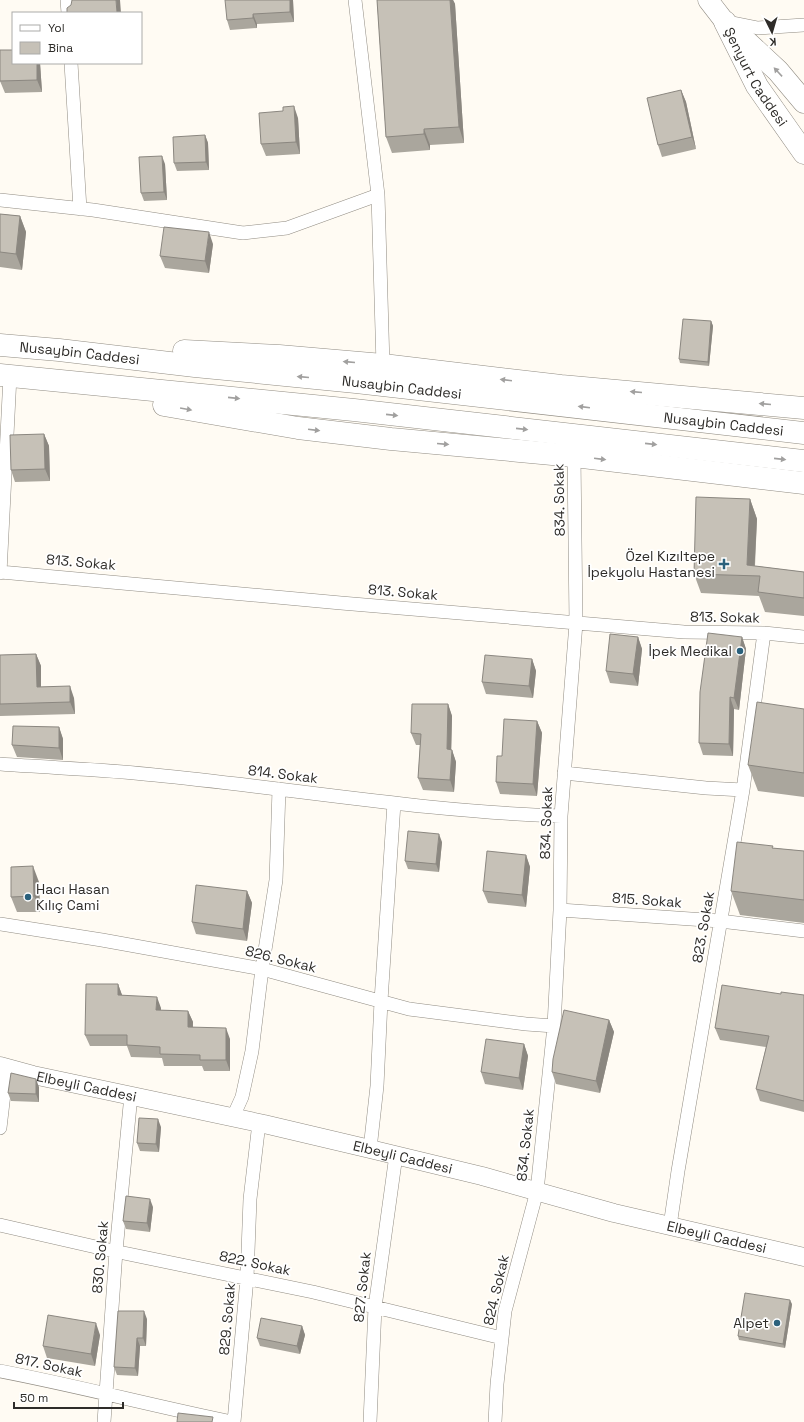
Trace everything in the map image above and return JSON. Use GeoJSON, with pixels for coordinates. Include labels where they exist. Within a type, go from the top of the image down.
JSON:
{"type":"FeatureCollection","features":[{"type":"Feature","properties":{"kind":"highway"},"geometry":{"type":"LineString","coordinates":[[725,22],[778,71],[804,102]]}},
{"type":"Feature","properties":{"kind":"highway","name":"Şenyurt Caddesi"},"geometry":{"type":"LineString","coordinates":[[725,22],[756,86],[804,153]]}},
{"type":"Feature","properties":{"kind":"highway","name":"Nusaybin Caddesi"},"geometry":{"type":"LineString","coordinates":[[0,345],[426,389],[804,433]]}},
{"type":"Feature","properties":{"kind":"highway"},"geometry":{"type":"LineString","coordinates":[[60,350],[192,351],[279,356],[382,365],[561,386],[804,408]]}},
{"type":"Feature","properties":{"kind":"highway"},"geometry":{"type":"LineString","coordinates":[[5,375],[298,428],[391,439],[574,456],[804,484]]}},
{"type":"Feature","properties":{"kind":"highway","name":"Nusaybin Caddesi"},"geometry":{"type":"LineString","coordinates":[[5,375],[354,410],[804,461]]}},
{"type":"Feature","properties":{"kind":"main road","name":"Şenyurt Caddesi"},"geometry":{"type":"LineString","coordinates":[[708,0],[725,22]]}},
{"type":"Feature","properties":{"kind":"street"},"geometry":{"type":"LineString","coordinates":[[67,0],[68,12]]}},
{"type":"Feature","properties":{"kind":"street"},"geometry":{"type":"LineString","coordinates":[[355,0],[378,195],[382,365]]}},
{"type":"Feature","properties":{"kind":"street"},"geometry":{"type":"LineString","coordinates":[[725,22],[758,28],[804,25]]}},
{"type":"Feature","properties":{"kind":"street"},"geometry":{"type":"LineString","coordinates":[[71,64],[80,209]]}},
{"type":"Feature","properties":{"kind":"street"},"geometry":{"type":"LineString","coordinates":[[0,200],[80,209],[243,233],[287,228],[378,195]]}},
{"type":"Feature","properties":{"kind":"street"},"geometry":{"type":"LineString","coordinates":[[0,572],[5,375]]}},
{"type":"Feature","properties":{"kind":"street","name":"834. Sokak"},"geometry":{"type":"LineString","coordinates":[[537,1191],[554,1026],[560,910],[561,816],[576,623],[574,456]]}},
{"type":"Feature","properties":{"kind":"street","name":"813. Sokak"},"geometry":{"type":"LineString","coordinates":[[0,572],[684,632],[764,633],[804,637]]}},
{"type":"Feature","properties":{"kind":"street","name":"823. Sokak"},"geometry":{"type":"LineString","coordinates":[[670,1226],[743,790],[764,633]]}},
{"type":"Feature","properties":{"kind":"street"},"geometry":{"type":"LineString","coordinates":[[0,752],[0,768]]}},
{"type":"Feature","properties":{"kind":"street","name":"814. Sokak"},"geometry":{"type":"LineString","coordinates":[[0,764],[154,774],[394,803],[528,815],[561,816]]}},
{"type":"Feature","properties":{"kind":"street"},"geometry":{"type":"LineString","coordinates":[[564,773],[706,788],[743,790]]}},
{"type":"Feature","properties":{"kind":"street"},"geometry":{"type":"LineString","coordinates":[[233,1117],[242,1097],[252,1051],[262,969],[276,880],[279,789]]}},
{"type":"Feature","properties":{"kind":"street"},"geometry":{"type":"LineString","coordinates":[[370,1149],[377,1086],[394,803]]}},
{"type":"Feature","properties":{"kind":"street","name":"815. Sokak"},"geometry":{"type":"LineString","coordinates":[[560,910],[720,921],[804,931]]}},
{"type":"Feature","properties":{"kind":"street","name":"826. Sokak"},"geometry":{"type":"LineString","coordinates":[[0,924],[102,940],[262,969],[409,1009],[526,1024],[554,1026]]}},
{"type":"Feature","properties":{"kind":"street"},"geometry":{"type":"LineString","coordinates":[[0,1128],[3,1067]]}},
{"type":"Feature","properties":{"kind":"street","name":"Elbeyli Caddesi"},"geometry":{"type":"LineString","coordinates":[[3,1067],[233,1117],[396,1155],[482,1176],[614,1213],[804,1257]]}},
{"type":"Feature","properties":{"kind":"street","name":"830. Sokak"},"geometry":{"type":"LineString","coordinates":[[104,1422],[116,1251],[130,1095]]}},
{"type":"Feature","properties":{"kind":"street","name":"829. Sokak"},"geometry":{"type":"LineString","coordinates":[[233,1422],[247,1278],[250,1199],[259,1123]]}},
{"type":"Feature","properties":{"kind":"street","name":"827. Sokak"},"geometry":{"type":"LineString","coordinates":[[370,1422],[375,1307],[396,1155]]}},
{"type":"Feature","properties":{"kind":"street","name":"824. Sokak"},"geometry":{"type":"LineString","coordinates":[[495,1422],[504,1311],[537,1191]]}},
{"type":"Feature","properties":{"kind":"street","name":"822. Sokak"},"geometry":{"type":"LineString","coordinates":[[0,1225],[313,1292],[502,1338]]}},
{"type":"Feature","properties":{"kind":"street","name":"817. Sokak"},"geometry":{"type":"LineString","coordinates":[[0,1370],[233,1422]]}},
{"type":"Feature","properties":{"kind":"building"},"geometry":{"type":"Polygon","coordinates":[[[72,0],[116,0],[117,12],[67,12],[67,8],[71,5],[72,0]]]}},
{"type":"Feature","properties":{"kind":"building"},"geometry":{"type":"Polygon","coordinates":[[[225,0],[290,0],[290,12],[253,14],[253,18],[227,20],[225,0]]]}},
{"type":"Feature","properties":{"kind":"building"},"geometry":{"type":"Polygon","coordinates":[[[377,0],[450,0],[459,127],[424,129],[424,134],[386,137],[377,0]]]}},
{"type":"Feature","properties":{"kind":"building"},"geometry":{"type":"Polygon","coordinates":[[[0,50],[12,50],[12,64],[37,64],[37,80],[0,81],[0,50]]]}},
{"type":"Feature","properties":{"kind":"building"},"geometry":{"type":"Polygon","coordinates":[[[681,90],[692,137],[658,145],[647,98],[681,90]]]}},
{"type":"Feature","properties":{"kind":"building"},"geometry":{"type":"Polygon","coordinates":[[[294,106],[296,142],[261,144],[259,113],[283,111],[283,107],[294,106]]]}},
{"type":"Feature","properties":{"kind":"building"},"geometry":{"type":"Polygon","coordinates":[[[205,135],[206,162],[174,163],[173,137],[205,135]]]}},
{"type":"Feature","properties":{"kind":"building"},"geometry":{"type":"Polygon","coordinates":[[[162,156],[164,192],[141,193],[139,157],[162,156]]]}},
{"type":"Feature","properties":{"kind":"building"},"geometry":{"type":"Polygon","coordinates":[[[0,214],[20,216],[16,254],[0,252],[0,214]]]}},
{"type":"Feature","properties":{"kind":"building"},"geometry":{"type":"Polygon","coordinates":[[[164,227],[209,232],[205,261],[160,256],[164,227]]]}},
{"type":"Feature","properties":{"kind":"building"},"geometry":{"type":"Polygon","coordinates":[[[683,319],[711,321],[708,362],[679,359],[683,319]]]}},
{"type":"Feature","properties":{"kind":"building"},"geometry":{"type":"Polygon","coordinates":[[[44,434],[45,469],[11,470],[10,435],[44,434]]]}},
{"type":"Feature","properties":{"kind":"building"},"geometry":{"type":"Polygon","coordinates":[[[696,497],[750,499],[747,565],[804,572],[804,598],[758,592],[760,576],[694,574],[696,497]]]}},
{"type":"Feature","properties":{"kind":"building"},"geometry":{"type":"Polygon","coordinates":[[[708,633],[742,637],[734,698],[730,697],[729,744],[699,743],[700,692],[708,633]]]}},
{"type":"Feature","properties":{"kind":"building"},"geometry":{"type":"Polygon","coordinates":[[[610,634],[638,637],[633,674],[606,671],[610,634]]]}},
{"type":"Feature","properties":{"kind":"building"},"geometry":{"type":"Polygon","coordinates":[[[36,654],[37,687],[70,686],[70,702],[0,704],[0,655],[36,654]]]}},
{"type":"Feature","properties":{"kind":"building"},"geometry":{"type":"Polygon","coordinates":[[[485,655],[532,659],[529,686],[482,682],[485,655]]]}},
{"type":"Feature","properties":{"kind":"building"},"geometry":{"type":"Polygon","coordinates":[[[757,702],[804,709],[804,773],[748,765],[757,702]]]}},
{"type":"Feature","properties":{"kind":"building"},"geometry":{"type":"Polygon","coordinates":[[[412,704],[448,704],[447,749],[452,750],[450,780],[418,778],[421,734],[411,733],[412,704]]]}},
{"type":"Feature","properties":{"kind":"building"},"geometry":{"type":"Polygon","coordinates":[[[504,719],[537,721],[533,784],[496,782],[497,756],[502,756],[504,719]]]}},
{"type":"Feature","properties":{"kind":"building"},"geometry":{"type":"Polygon","coordinates":[[[13,726],[59,727],[59,748],[12,745],[13,726]]]}},
{"type":"Feature","properties":{"kind":"building"},"geometry":{"type":"Polygon","coordinates":[[[408,831],[439,834],[436,864],[405,861],[408,831]]]}},
{"type":"Feature","properties":{"kind":"building"},"geometry":{"type":"Polygon","coordinates":[[[737,842],[773,846],[772,848],[804,851],[804,900],[731,891],[737,842]]]}},
{"type":"Feature","properties":{"kind":"building"},"geometry":{"type":"Polygon","coordinates":[[[487,851],[526,855],[522,895],[483,891],[487,851]]]}},
{"type":"Feature","properties":{"kind":"building"},"geometry":{"type":"Polygon","coordinates":[[[33,866],[34,896],[11,897],[11,867],[33,866]]]}},
{"type":"Feature","properties":{"kind":"building"},"geometry":{"type":"Polygon","coordinates":[[[196,885],[247,891],[243,929],[192,922],[196,885]]]}},
{"type":"Feature","properties":{"kind":"building"},"geometry":{"type":"Polygon","coordinates":[[[86,984],[118,984],[118,995],[157,997],[156,1010],[188,1011],[188,1027],[226,1028],[226,1060],[200,1060],[200,1055],[160,1054],[160,1047],[127,1045],[127,1035],[85,1035],[86,984]]]}},
{"type":"Feature","properties":{"kind":"building"},"geometry":{"type":"Polygon","coordinates":[[[722,985],[781,994],[781,992],[804,995],[804,1101],[756,1089],[769,1036],[715,1028],[722,985]]]}},
{"type":"Feature","properties":{"kind":"building"},"geometry":{"type":"Polygon","coordinates":[[[564,1010],[609,1020],[596,1081],[552,1072],[553,1059],[564,1010]]]}},
{"type":"Feature","properties":{"kind":"building"},"geometry":{"type":"Polygon","coordinates":[[[486,1039],[524,1044],[519,1078],[481,1072],[486,1039]]]}},
{"type":"Feature","properties":{"kind":"building"},"geometry":{"type":"Polygon","coordinates":[[[11,1073],[36,1079],[36,1094],[8,1093],[11,1073]]]}},
{"type":"Feature","properties":{"kind":"building"},"geometry":{"type":"Polygon","coordinates":[[[139,1118],[158,1119],[156,1144],[137,1143],[139,1118]]]}},
{"type":"Feature","properties":{"kind":"building"},"geometry":{"type":"Polygon","coordinates":[[[126,1196],[150,1199],[147,1223],[123,1221],[126,1196]]]}},
{"type":"Feature","properties":{"kind":"building"},"geometry":{"type":"Polygon","coordinates":[[[745,1293],[790,1300],[783,1344],[738,1336],[745,1293]]]}},
{"type":"Feature","properties":{"kind":"building"},"geometry":{"type":"Polygon","coordinates":[[[118,1311],[144,1311],[143,1338],[137,1338],[135,1368],[114,1367],[118,1311]]]}},
{"type":"Feature","properties":{"kind":"building"},"geometry":{"type":"Polygon","coordinates":[[[48,1315],[96,1323],[91,1354],[43,1346],[48,1315]]]}},
{"type":"Feature","properties":{"kind":"building"},"geometry":{"type":"Polygon","coordinates":[[[261,1318],[302,1326],[297,1346],[257,1338],[261,1318]]]}},
{"type":"Feature","properties":{"kind":"building"},"geometry":{"type":"Polygon","coordinates":[[[178,1413],[213,1417],[212,1422],[177,1422],[178,1413]]]}},
{"type":"Feature","properties":{"kind":"place","name":"Özel Kızıltepe İpekyolu Hastanesi"},"geometry":{"type":"Point","coordinates":[724,564]}},
{"type":"Feature","properties":{"kind":"place","name":"İpek Medikal"},"geometry":{"type":"Point","coordinates":[740,651]}},
{"type":"Feature","properties":{"kind":"place","name":"Hacı Hasan Kılıç Cami"},"geometry":{"type":"Point","coordinates":[28,897]}},
{"type":"Feature","properties":{"kind":"place","name":"Alpet"},"geometry":{"type":"Point","coordinates":[777,1323]}}]}
